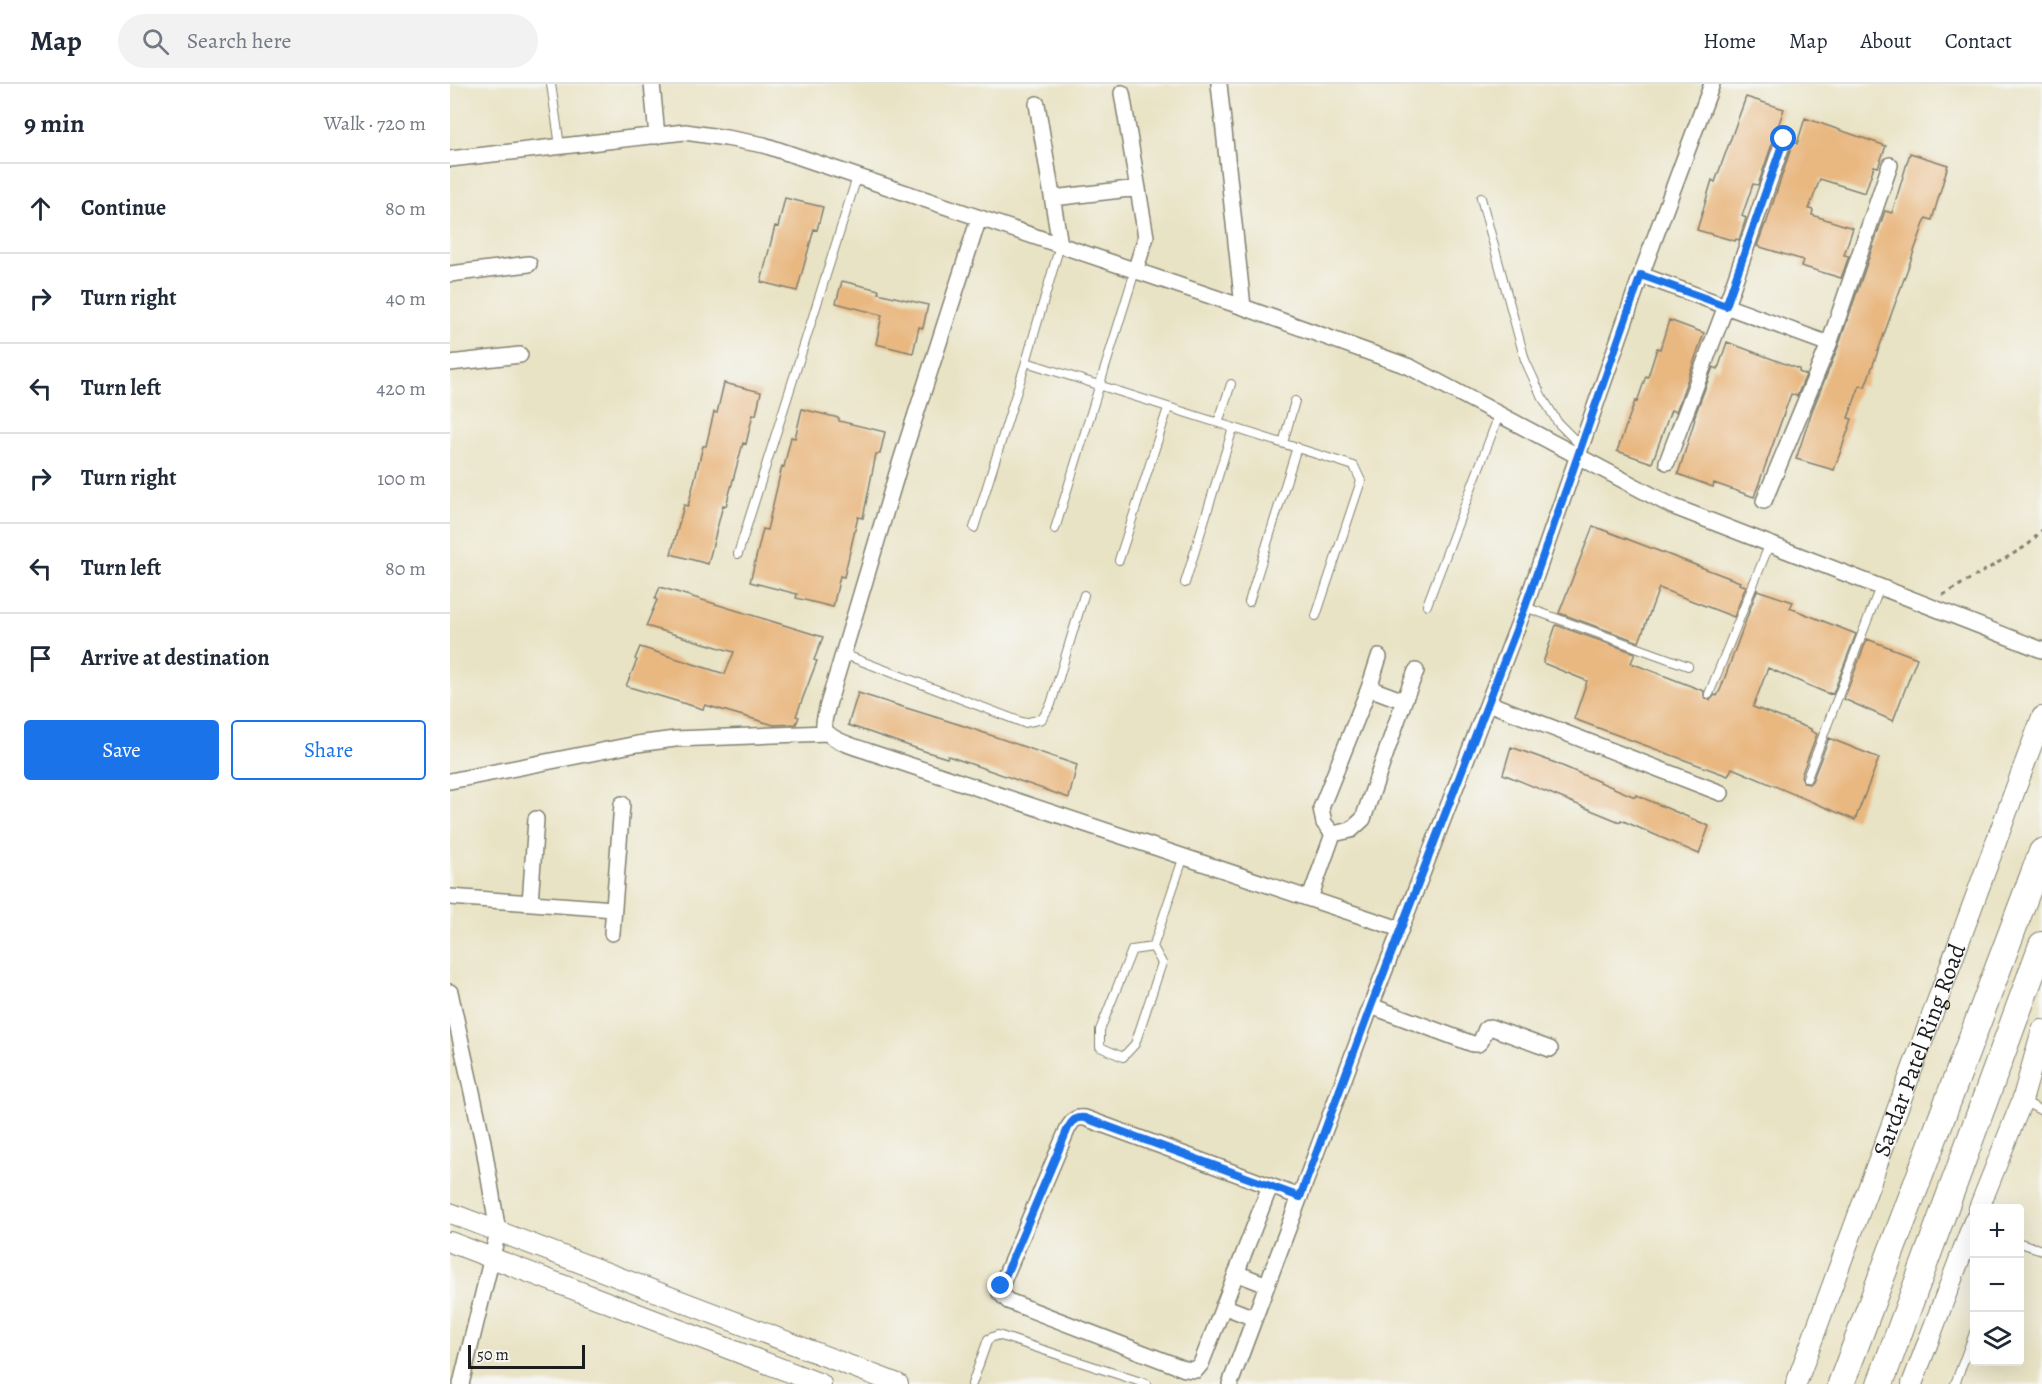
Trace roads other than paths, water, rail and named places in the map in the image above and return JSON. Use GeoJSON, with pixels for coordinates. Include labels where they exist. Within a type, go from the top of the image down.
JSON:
{"type":"FeatureCollection","features":[{"type":"Feature","properties":{"kind":"highway","name":"Sardar Patel Ring Road"},"geometry":{"type":"LineString","coordinates":[[1841,1384],[2042,852]]}},
{"type":"Feature","properties":{"kind":"highway"},"geometry":{"type":"LineString","coordinates":[[1880,1384],[2042,945]]}},
{"type":"Feature","properties":{"kind":"street"},"geometry":{"type":"LineString","coordinates":[[652,84],[657,136]]}},
{"type":"Feature","properties":{"kind":"street"},"geometry":{"type":"LineString","coordinates":[[1219,84],[1243,307]]}},
{"type":"Feature","properties":{"kind":"street"},"geometry":{"type":"LineString","coordinates":[[1230,1384],[1400,929],[1525,607],[1641,275],[1712,84]]}},
{"type":"Feature","properties":{"kind":"street"},"geometry":{"type":"LineString","coordinates":[[1122,93],[1146,237],[1136,271]]}},
{"type":"Feature","properties":{"kind":"street"},"geometry":{"type":"LineString","coordinates":[[1037,104],[1060,245]]}},
{"type":"Feature","properties":{"kind":"street"},"geometry":{"type":"LineString","coordinates":[[450,159],[685,132],[754,143],[1243,307],[1410,367],[1499,415],[1579,451],[1672,506],[2042,650]]}},
{"type":"Feature","properties":{"kind":"street"},"geometry":{"type":"LineString","coordinates":[[1667,462],[1726,306],[1784,139]]}},
{"type":"Feature","properties":{"kind":"street"},"geometry":{"type":"LineString","coordinates":[[1764,501],[1829,344],[1890,165]]}},
{"type":"Feature","properties":{"kind":"street"},"geometry":{"type":"LineString","coordinates":[[1053,198],[1138,188]]}},
{"type":"Feature","properties":{"kind":"street"},"geometry":{"type":"LineString","coordinates":[[979,218],[859,596],[824,724],[827,733],[870,752],[1400,929]]}},
{"type":"Feature","properties":{"kind":"street"},"geometry":{"type":"LineString","coordinates":[[450,274],[529,264]]}},
{"type":"Feature","properties":{"kind":"street"},"geometry":{"type":"LineString","coordinates":[[1641,275],[1829,344]]}},
{"type":"Feature","properties":{"kind":"street"},"geometry":{"type":"LineString","coordinates":[[450,363],[520,355]]}},
{"type":"Feature","properties":{"kind":"street"},"geometry":{"type":"LineString","coordinates":[[1333,834],[1324,824],[1321,808],[1379,657]]}},
{"type":"Feature","properties":{"kind":"street"},"geometry":{"type":"LineString","coordinates":[[1333,834],[1351,830],[1363,819],[1416,671]]}},
{"type":"Feature","properties":{"kind":"street"},"geometry":{"type":"LineString","coordinates":[[1369,687],[1404,702]]}},
{"type":"Feature","properties":{"kind":"street"},"geometry":{"type":"LineString","coordinates":[[1488,702],[1721,794]]}},
{"type":"Feature","properties":{"kind":"street","name":"Sardar Patel Ring Road"},"geometry":{"type":"LineString","coordinates":[[1796,1384],[2042,717]]}},
{"type":"Feature","properties":{"kind":"street"},"geometry":{"type":"LineString","coordinates":[[450,781],[636,744],[675,739],[827,733]]}},
{"type":"Feature","properties":{"kind":"street"},"geometry":{"type":"LineString","coordinates":[[612,933],[622,804]]}},
{"type":"Feature","properties":{"kind":"street"},"geometry":{"type":"LineString","coordinates":[[530,903],[536,819]]}},
{"type":"Feature","properties":{"kind":"street"},"geometry":{"type":"LineString","coordinates":[[1310,898],[1333,834]]}},
{"type":"Feature","properties":{"kind":"street"},"geometry":{"type":"LineString","coordinates":[[450,897],[614,909]]}},
{"type":"Feature","properties":{"kind":"street"},"geometry":{"type":"LineString","coordinates":[[450,992],[483,1142],[498,1232],[461,1384]]}},
{"type":"Feature","properties":{"kind":"street"},"geometry":{"type":"LineString","coordinates":[[1371,1006],[1473,1044],[1478,1044],[1486,1029],[1490,1027],[1551,1049]]}},
{"type":"Feature","properties":{"kind":"street"},"geometry":{"type":"LineString","coordinates":[[1981,1204],[2022,1101],[2038,1052],[2042,1030]]}},
{"type":"Feature","properties":{"kind":"street"},"geometry":{"type":"LineString","coordinates":[[1270,1186],[1201,1364],[1196,1370],[1191,1371],[1008,1301],[1000,1293],[1068,1128],[1072,1120],[1078,1117],[1085,1118],[1300,1197]]}},
{"type":"Feature","properties":{"kind":"street"},"geometry":{"type":"LineString","coordinates":[[450,1213],[898,1384]]}},
{"type":"Feature","properties":{"kind":"street"},"geometry":{"type":"LineString","coordinates":[[1912,1384],[1970,1232]]}},
{"type":"Feature","properties":{"kind":"street"},"geometry":{"type":"LineString","coordinates":[[450,1242],[821,1384]]}},
{"type":"Feature","properties":{"kind":"street"},"geometry":{"type":"LineString","coordinates":[[1236,1274],[1267,1285]]}},
{"type":"Feature","properties":{"kind":"street"},"geometry":{"type":"LineString","coordinates":[[1223,1306],[1254,1318]]}},
{"type":"Feature","properties":{"kind":"lane"},"geometry":{"type":"LineString","coordinates":[[551,84],[560,146]]}},
{"type":"Feature","properties":{"kind":"lane"},"geometry":{"type":"LineString","coordinates":[[738,554],[857,177]]}},
{"type":"Feature","properties":{"kind":"lane"},"geometry":{"type":"LineString","coordinates":[[1481,198],[1525,360],[1541,395],[1579,451]]}},
{"type":"Feature","properties":{"kind":"lane"},"geometry":{"type":"LineString","coordinates":[[974,528],[1060,245]]}},
{"type":"Feature","properties":{"kind":"lane"},"geometry":{"type":"LineString","coordinates":[[1055,529],[1136,271]]}},
{"type":"Feature","properties":{"kind":"lane"},"geometry":{"type":"LineString","coordinates":[[1026,362],[1354,466],[1361,481],[1316,616]]}},
{"type":"Feature","properties":{"kind":"lane"},"geometry":{"type":"LineString","coordinates":[[1218,423],[1231,384]]}},
{"type":"Feature","properties":{"kind":"lane"},"geometry":{"type":"LineString","coordinates":[[1283,443],[1296,401]]}},
{"type":"Feature","properties":{"kind":"lane"},"geometry":{"type":"LineString","coordinates":[[1119,560],[1168,408]]}},
{"type":"Feature","properties":{"kind":"lane"},"geometry":{"type":"LineString","coordinates":[[1427,605],[1499,415]]}},
{"type":"Feature","properties":{"kind":"lane"},"geometry":{"type":"LineString","coordinates":[[1185,583],[1233,428]]}},
{"type":"Feature","properties":{"kind":"lane"},"geometry":{"type":"LineString","coordinates":[[1249,602],[1297,447]]}},
{"type":"Feature","properties":{"kind":"lane"},"geometry":{"type":"LineString","coordinates":[[1709,694],[1770,543]]}},
{"type":"Feature","properties":{"kind":"lane"},"geometry":{"type":"LineString","coordinates":[[1807,778],[1880,587]]}},
{"type":"Feature","properties":{"kind":"lane"},"geometry":{"type":"LineString","coordinates":[[843,654],[1024,723],[1042,718],[1051,704],[1084,595]]}},
{"type":"Feature","properties":{"kind":"lane"},"geometry":{"type":"LineString","coordinates":[[1525,607],[1688,666]]}},
{"type":"Feature","properties":{"kind":"lane"},"geometry":{"type":"LineString","coordinates":[[1153,947],[1132,950],[1100,1030],[1100,1047],[1123,1057],[1135,1044],[1162,963],[1153,947],[1184,856]]}},
{"type":"Feature","properties":{"kind":"lane"},"geometry":{"type":"LineString","coordinates":[[2022,1101],[2042,1111]]}},
{"type":"Feature","properties":{"kind":"lane"},"geometry":{"type":"LineString","coordinates":[[2024,1245],[2042,1250]]}},
{"type":"Feature","properties":{"kind":"lane"},"geometry":{"type":"LineString","coordinates":[[972,1384],[988,1339],[998,1335],[1147,1384]]}},
{"type":"Feature","properties":{"kind":"lane"},"geometry":{"type":"LineString","coordinates":[[1955,1384],[1970,1344]]}}]}
